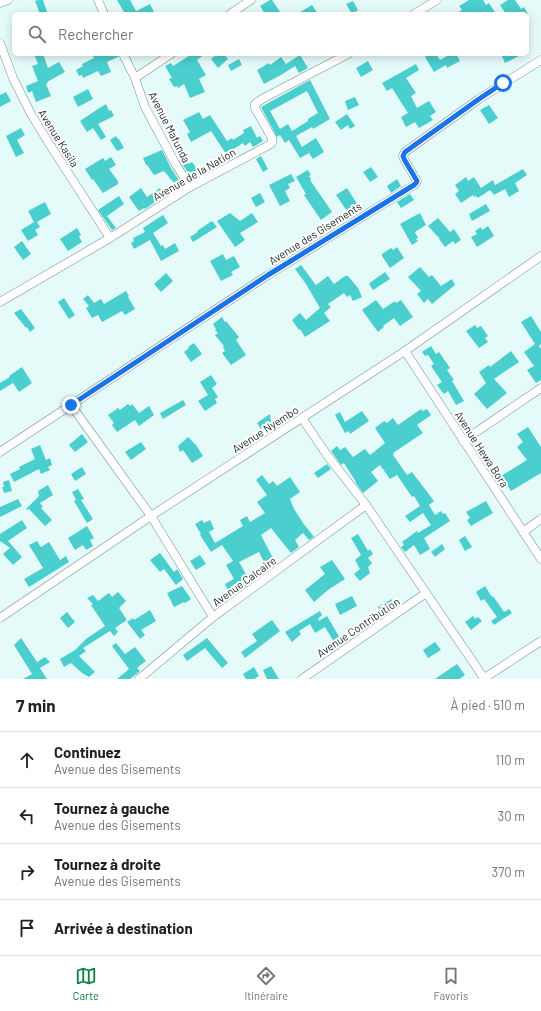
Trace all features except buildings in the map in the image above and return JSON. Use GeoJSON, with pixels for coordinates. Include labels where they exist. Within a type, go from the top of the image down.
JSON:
{"type":"FeatureCollection","features":[{"type":"Feature","properties":{"kind":"street"},"geometry":{"type":"LineString","coordinates":[[0,3],[8,0]]}},
{"type":"Feature","properties":{"kind":"street"},"geometry":{"type":"LineString","coordinates":[[98,0],[103,12]]}},
{"type":"Feature","properties":{"kind":"street"},"geometry":{"type":"LineString","coordinates":[[233,12],[252,0]]}},
{"type":"Feature","properties":{"kind":"street"},"geometry":{"type":"LineString","coordinates":[[417,12],[437,0]]}},
{"type":"Feature","properties":{"kind":"street","name":"Avenue Kasila"},"geometry":{"type":"LineString","coordinates":[[0,43],[13,78],[31,114],[110,238]]}},
{"type":"Feature","properties":{"kind":"street","name":"Avenue Mafunda"},"geometry":{"type":"LineString","coordinates":[[124,56],[135,78],[145,107],[175,163],[190,187]]}},
{"type":"Feature","properties":{"kind":"street"},"geometry":{"type":"LineString","coordinates":[[135,78],[168,56]]}},
{"type":"Feature","properties":{"kind":"street","name":"Avenue de la Nation"},"geometry":{"type":"LineString","coordinates":[[0,302],[110,238],[190,187],[272,143],[272,138],[254,108],[255,104],[344,56]]}},
{"type":"Feature","properties":{"kind":"street","name":"Avenue des Gisements"},"geometry":{"type":"LineString","coordinates":[[0,452],[268,275],[414,185],[417,181],[404,159],[403,156],[405,152],[479,99],[541,60]]}},
{"type":"Feature","properties":{"kind":"street","name":"Avenue Nyembo"},"geometry":{"type":"LineString","coordinates":[[0,618],[151,516],[404,351],[541,256]]}},
{"type":"Feature","properties":{"kind":"street","name":"Avenue Hewa Bora"},"geometry":{"type":"LineString","coordinates":[[404,351],[541,559]]}},
{"type":"Feature","properties":{"kind":"street"},"geometry":{"type":"LineString","coordinates":[[463,441],[541,388]]}},
{"type":"Feature","properties":{"kind":"street"},"geometry":{"type":"LineString","coordinates":[[71,405],[151,516],[213,617]]}},
{"type":"Feature","properties":{"kind":"street"},"geometry":{"type":"LineString","coordinates":[[302,418],[326,455],[366,505],[484,679],[541,641]]}},
{"type":"Feature","properties":{"kind":"street","name":"Avenue Calcaire"},"geometry":{"type":"LineString","coordinates":[[139,679],[213,617],[366,505]]}},
{"type":"Feature","properties":{"kind":"street"},"geometry":{"type":"LineString","coordinates":[[523,532],[541,519]]}},
{"type":"Feature","properties":{"kind":"street","name":"Avenue Contribution"},"geometry":{"type":"LineString","coordinates":[[302,679],[426,593]]}},
{"type":"Feature","properties":{"kind":"route"},"geometry":{"type":"LineString","coordinates":[[71,405],[268,275],[414,185],[417,181],[404,159],[403,156],[405,152],[503,83]]}}]}
